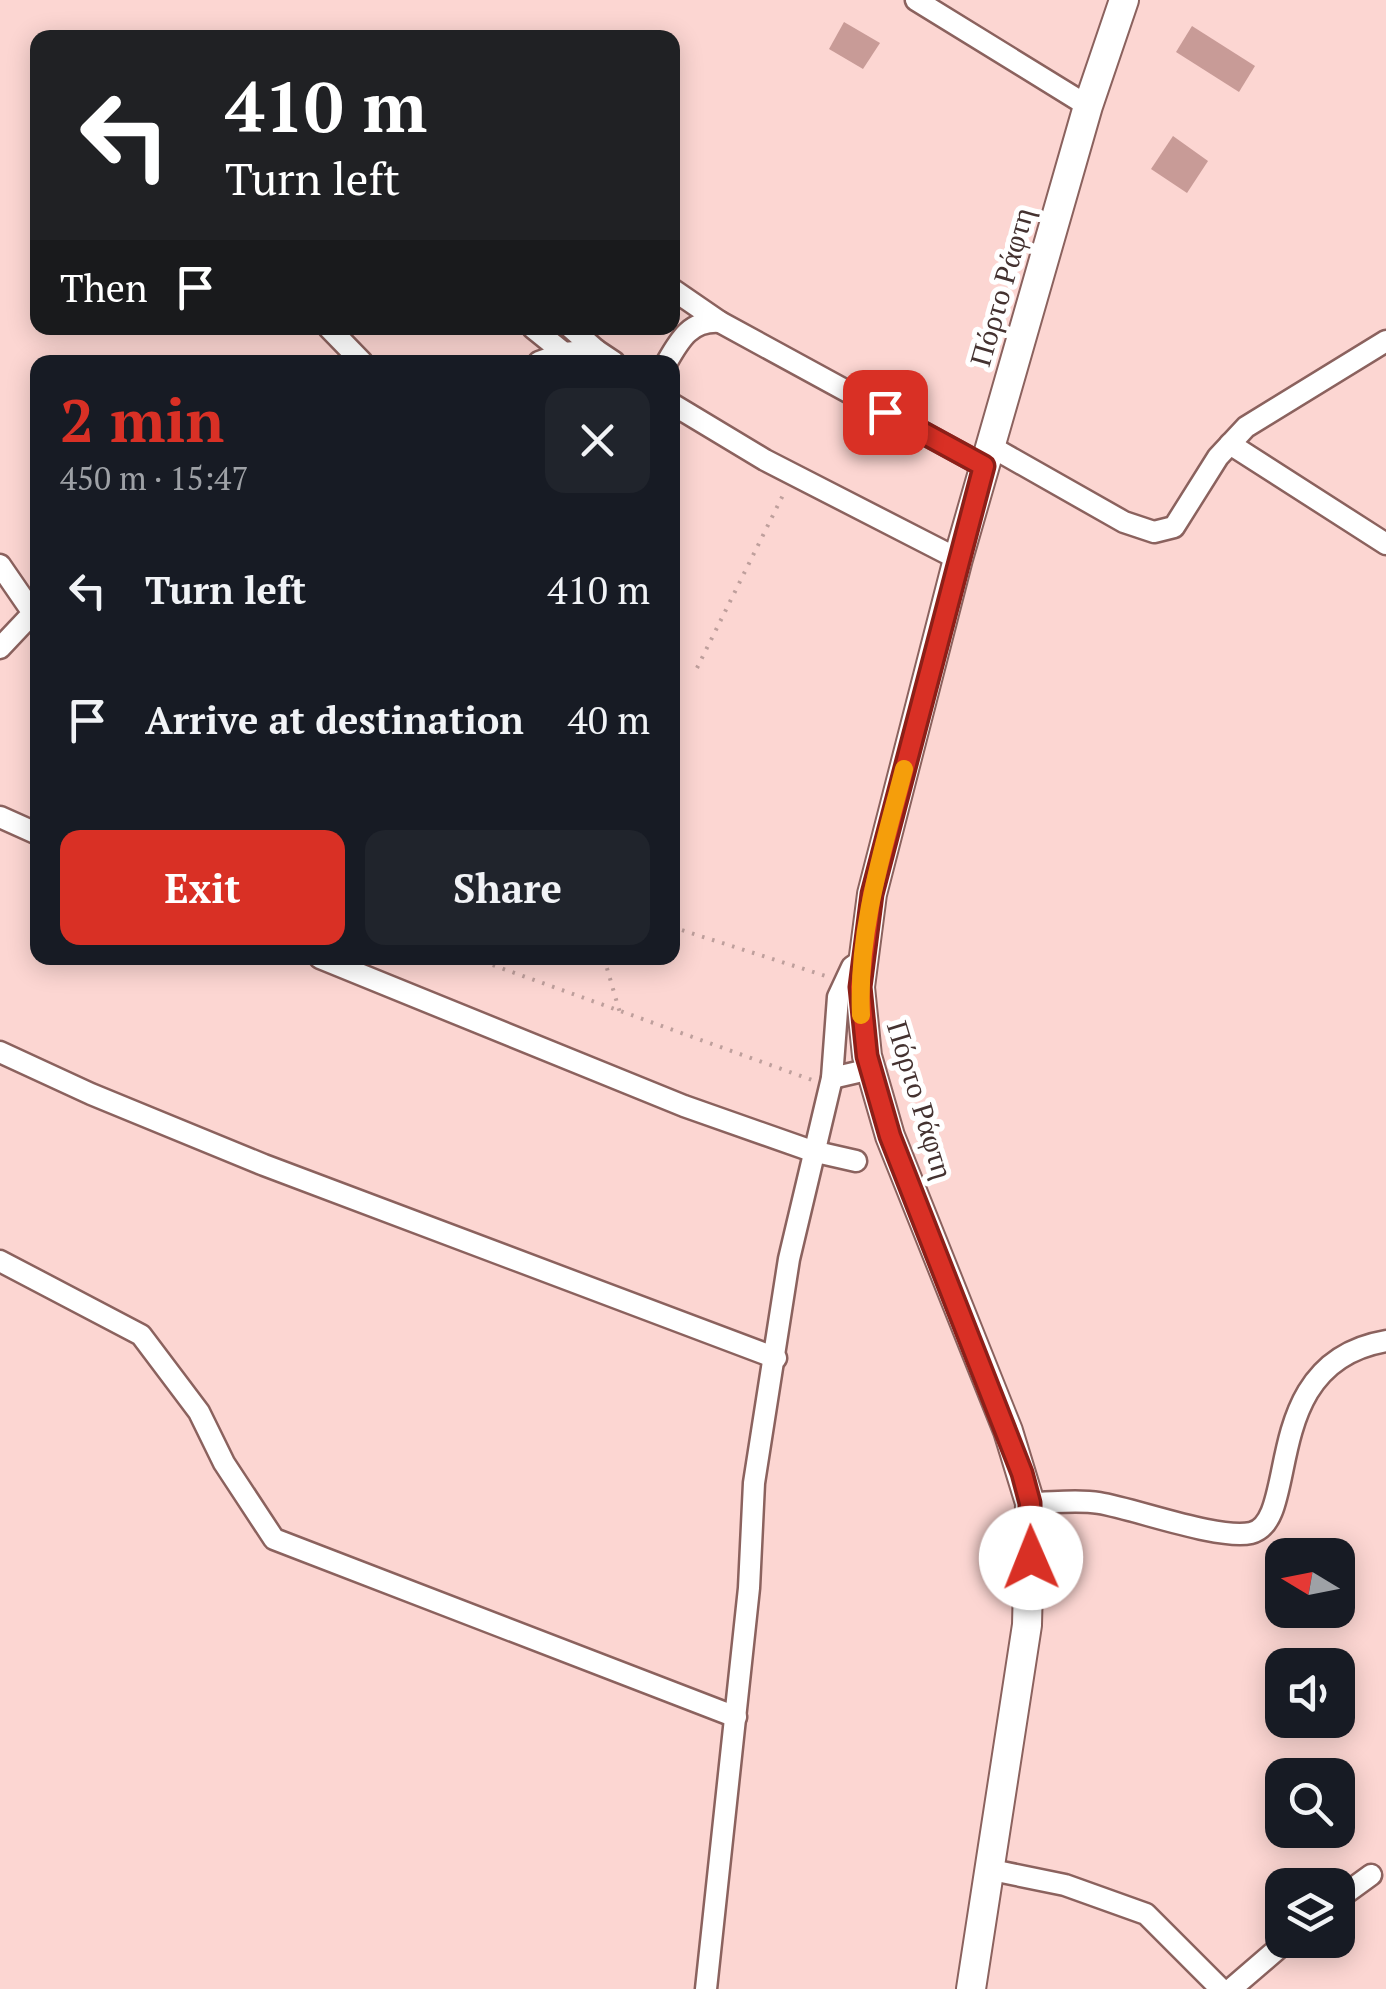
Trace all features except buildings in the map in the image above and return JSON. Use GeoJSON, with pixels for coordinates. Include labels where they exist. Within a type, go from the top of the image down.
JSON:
{"type":"FeatureCollection","features":[{"type":"Feature","properties":{"kind":"main road","name":"Πόρτο Ράφτη"},"geometry":{"type":"LineString","coordinates":[[971,1989],[1028,1625],[1030,1503],[1008,1432],[890,1136],[871,1069],[853,971],[958,559],[1088,106],[1124,0]]}},
{"type":"Feature","properties":{"kind":"street"},"geometry":{"type":"LineString","coordinates":[[916,0],[1088,106]]}},
{"type":"Feature","properties":{"kind":"street"},"geometry":{"type":"LineString","coordinates":[[680,294],[720,322],[987,456],[1124,522],[1154,532],[1174,528],[1230,444],[1246,427],[1386,341]]}},
{"type":"Feature","properties":{"kind":"street"},"geometry":{"type":"LineString","coordinates":[[672,355],[689,329],[703,321],[720,322]]}},
{"type":"Feature","properties":{"kind":"street"},"geometry":{"type":"LineString","coordinates":[[335,335],[355,355]]}},
{"type":"Feature","properties":{"kind":"street"},"geometry":{"type":"LineString","coordinates":[[542,335],[564,353]]}},
{"type":"Feature","properties":{"kind":"street"},"geometry":{"type":"LineString","coordinates":[[579,335],[604,355]]}},
{"type":"Feature","properties":{"kind":"street"},"geometry":{"type":"LineString","coordinates":[[558,355],[591,355]]}},
{"type":"Feature","properties":{"kind":"street"},"geometry":{"type":"LineString","coordinates":[[680,409],[800,478],[958,559]]}},
{"type":"Feature","properties":{"kind":"street"},"geometry":{"type":"LineString","coordinates":[[1230,444],[1386,544]]}},
{"type":"Feature","properties":{"kind":"street"},"geometry":{"type":"LineString","coordinates":[[0,565],[30,609]]}},
{"type":"Feature","properties":{"kind":"street"},"geometry":{"type":"LineString","coordinates":[[0,648],[30,616]]}},
{"type":"Feature","properties":{"kind":"street"},"geometry":{"type":"LineString","coordinates":[[0,818],[30,831]]}},
{"type":"Feature","properties":{"kind":"street"},"geometry":{"type":"LineString","coordinates":[[337,965],[684,1106],[812,1151],[856,1161]]}},
{"type":"Feature","properties":{"kind":"street"},"geometry":{"type":"LineString","coordinates":[[706,1989],[736,1716],[754,1483],[789,1259],[853,971]]}},
{"type":"Feature","properties":{"kind":"street"},"geometry":{"type":"LineString","coordinates":[[0,1052],[90,1094],[264,1165],[776,1358]]}},
{"type":"Feature","properties":{"kind":"street"},"geometry":{"type":"LineString","coordinates":[[832,1078],[871,1069]]}},
{"type":"Feature","properties":{"kind":"street"},"geometry":{"type":"LineString","coordinates":[[0,1261],[141,1334],[199,1412],[224,1463],[274,1539],[736,1716]]}},
{"type":"Feature","properties":{"kind":"street"},"geometry":{"type":"LineString","coordinates":[[1030,1503],[1095,1502],[1248,1534],[1264,1527],[1274,1511],[1288,1434],[1307,1391],[1334,1362],[1360,1347],[1386,1341]]}},
{"type":"Feature","properties":{"kind":"street"},"geometry":{"type":"LineString","coordinates":[[992,1870],[1064,1885],[1146,1914],[1221,1989]]}},
{"type":"Feature","properties":{"kind":"street"},"geometry":{"type":"LineString","coordinates":[[1355,1887],[1371,1875]]}},
{"type":"Feature","properties":{"kind":"street"},"geometry":{"type":"LineString","coordinates":[[1231,1989],[1267,1958]]}},
{"type":"Feature","properties":{"kind":"path"},"geometry":{"type":"LineString","coordinates":[[698,668],[785,490],[800,478]]}},
{"type":"Feature","properties":{"kind":"path"},"geometry":{"type":"LineString","coordinates":[[680,930],[853,971]]}},
{"type":"Feature","properties":{"kind":"path"},"geometry":{"type":"LineString","coordinates":[[491,965],[806,1079],[832,1078]]}},
{"type":"Feature","properties":{"kind":"path"},"geometry":{"type":"LineString","coordinates":[[606,965],[620,1014]]}},
{"type":"Feature","properties":{"kind":"slow traffic"},"geometry":{"type":"LineString","coordinates":[[861,1015],[860,987],[872,894],[904,769]]}},
{"type":"Feature","properties":{"kind":"route"},"geometry":{"type":"LineString","coordinates":[[885,412],[984,466],[872,894],[860,987],[862,1024],[890,1136],[1022,1473],[1030,1503],[1031,1558]]}}]}
